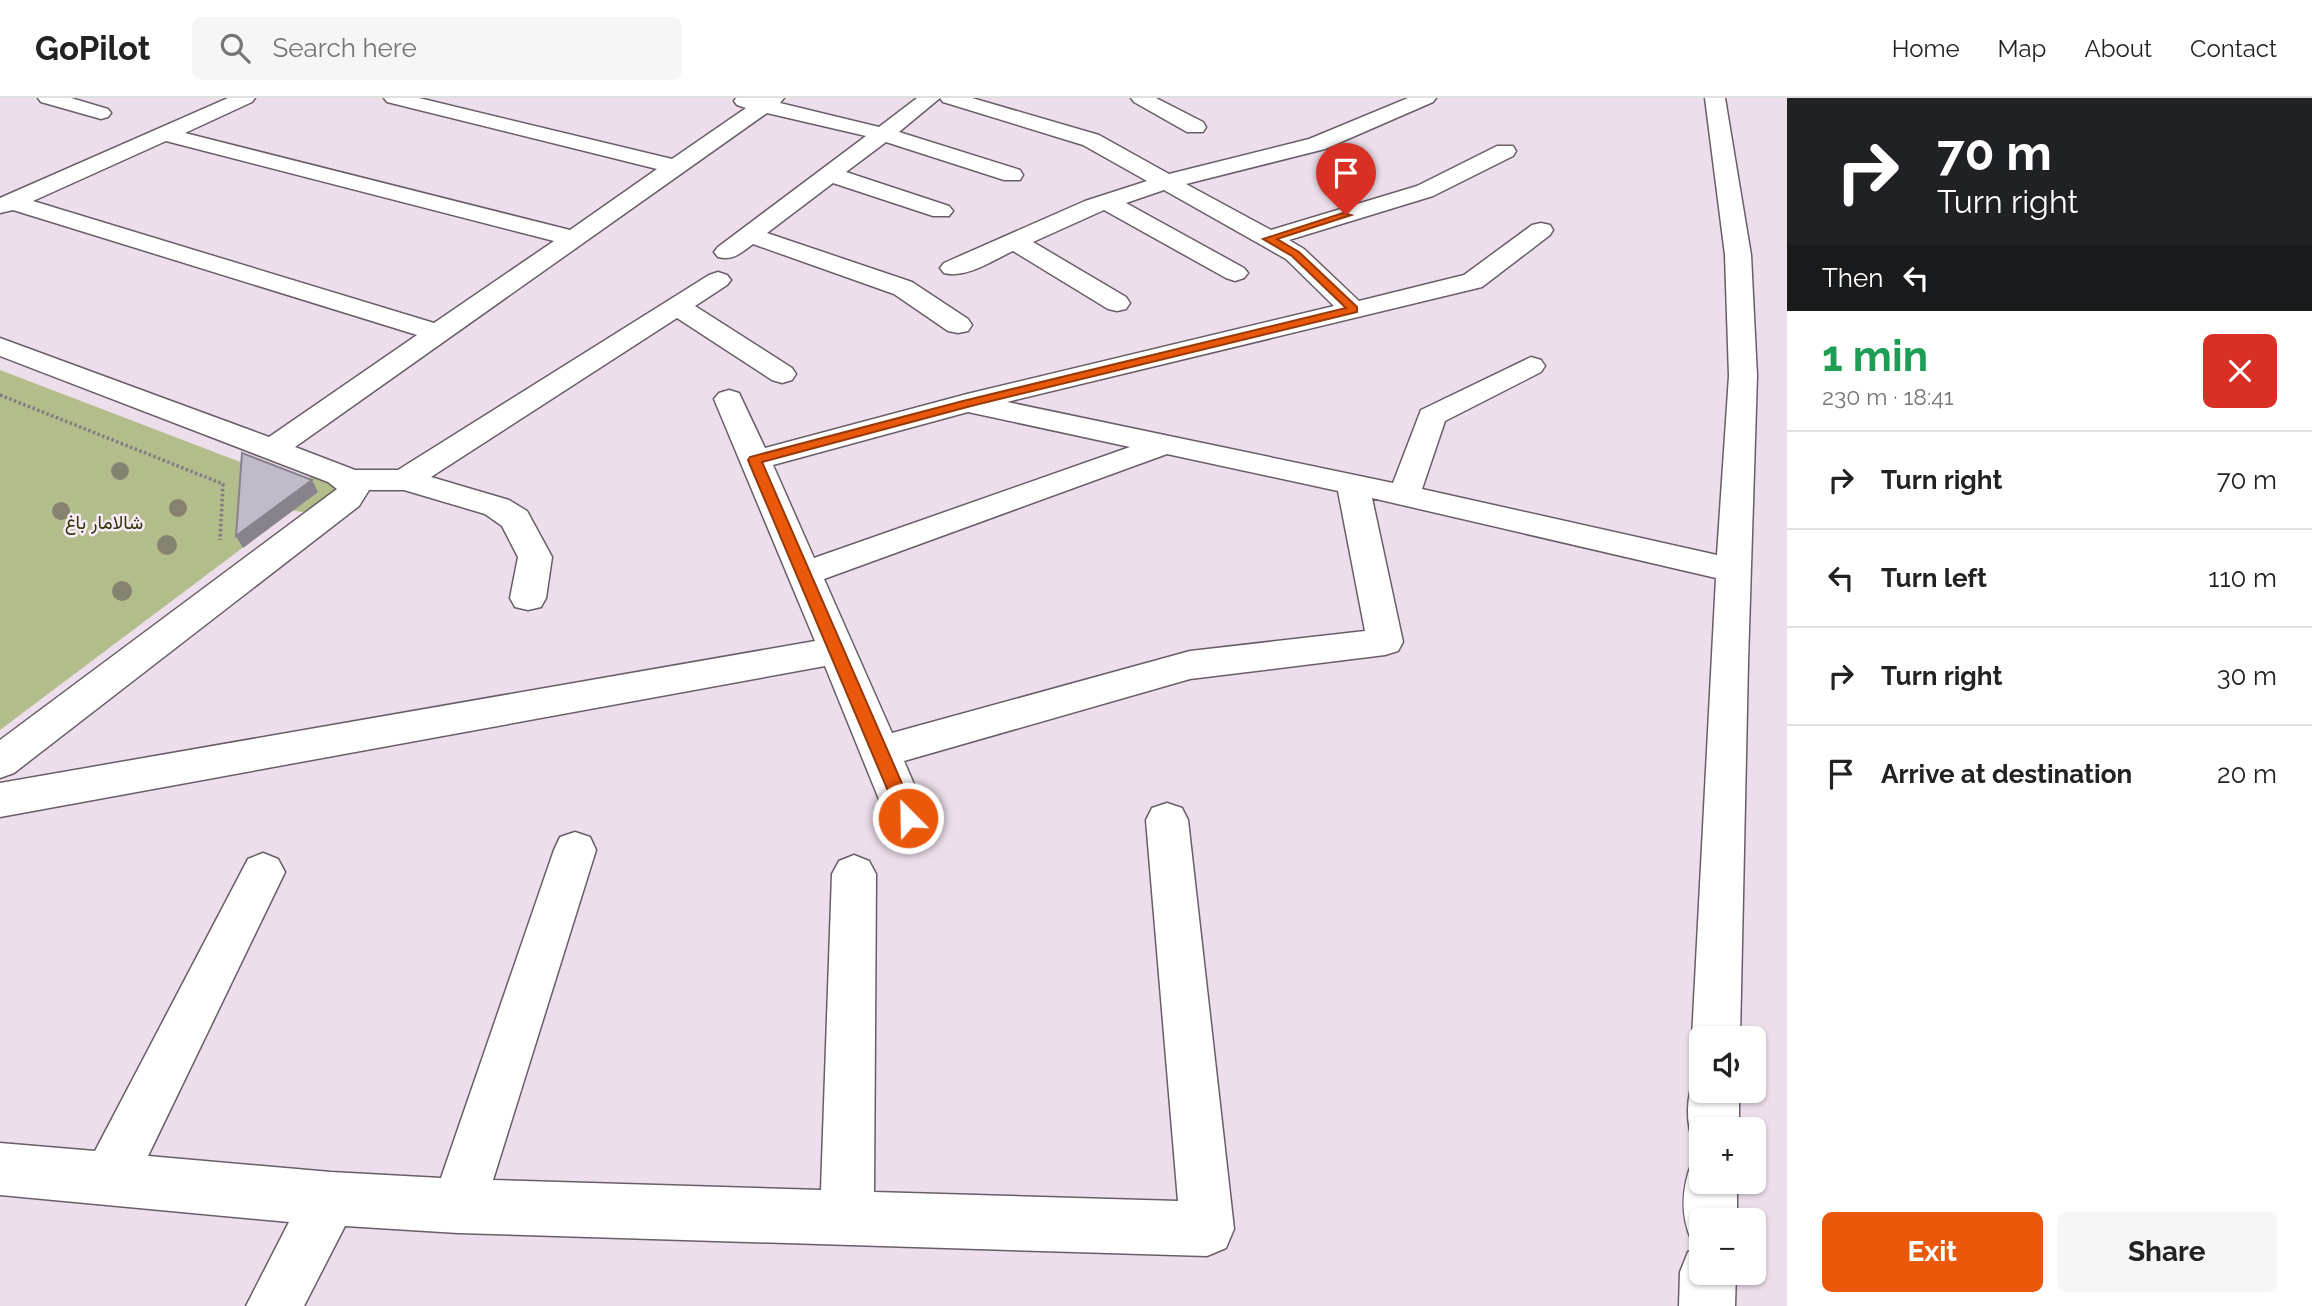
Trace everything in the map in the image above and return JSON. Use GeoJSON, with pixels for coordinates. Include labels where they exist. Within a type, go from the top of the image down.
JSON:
{"type":"FeatureCollection","features":[{"type":"Feature","properties":{"kind":"street"},"geometry":{"type":"LineString","coordinates":[[48,98],[78,106],[99,105]]}},
{"type":"Feature","properties":{"kind":"street"},"geometry":{"type":"LineString","coordinates":[[5,205],[245,98]]}},
{"type":"Feature","properties":{"kind":"street"},"geometry":{"type":"LineString","coordinates":[[394,98],[675,167]]}},
{"type":"Feature","properties":{"kind":"street"},"geometry":{"type":"LineString","coordinates":[[730,98],[769,102],[883,134],[1012,175]]}},
{"type":"Feature","properties":{"kind":"street"},"geometry":{"type":"LineString","coordinates":[[726,252],[930,98]]}},
{"type":"Feature","properties":{"kind":"street"},"geometry":{"type":"LineString","coordinates":[[950,98],[1091,141],[1296,254],[1353,310]]}},
{"type":"Feature","properties":{"kind":"street"},"geometry":{"type":"LineString","coordinates":[[1141,98],[1195,127]]}},
{"type":"Feature","properties":{"kind":"street"},"geometry":{"type":"LineString","coordinates":[[953,268],[1107,202],[1166,182],[1317,144],[1426,98]]}},
{"type":"Feature","properties":{"kind":"street"},"geometry":{"type":"LineString","coordinates":[[1715,98],[1738,255],[1743,376],[1735,571],[1728,662],[1716,1026]]}},
{"type":"Feature","properties":{"kind":"street"},"geometry":{"type":"LineString","coordinates":[[271,450],[769,102]]}},
{"type":"Feature","properties":{"kind":"street"},"geometry":{"type":"LineString","coordinates":[[164,134],[573,238]]}},
{"type":"Feature","properties":{"kind":"street"},"geometry":{"type":"LineString","coordinates":[[1268,239],[1425,191],[1505,151]]}},
{"type":"Feature","properties":{"kind":"street"},"geometry":{"type":"LineString","coordinates":[[830,174],[941,211]]}},
{"type":"Feature","properties":{"kind":"street"},"geometry":{"type":"LineString","coordinates":[[1107,202],[1235,273]]}},
{"type":"Feature","properties":{"kind":"street"},"geometry":{"type":"LineString","coordinates":[[5,205],[438,333]]}},
{"type":"Feature","properties":{"kind":"street"},"geometry":{"type":"LineString","coordinates":[[755,460],[967,403],[1473,281],[1541,230]]}},
{"type":"Feature","properties":{"kind":"street"},"geometry":{"type":"LineString","coordinates":[[749,235],[903,289],[958,326]]}},
{"type":"Feature","properties":{"kind":"street"},"geometry":{"type":"LineString","coordinates":[[1014,241],[1117,303]]}},
{"type":"Feature","properties":{"kind":"street"},"geometry":{"type":"LineString","coordinates":[[405,480],[718,280]]}},
{"type":"Feature","properties":{"kind":"street"},"geometry":{"type":"LineString","coordinates":[[677,306],[782,374]]}},
{"type":"Feature","properties":{"kind":"street"},"geometry":{"type":"LineString","coordinates":[[0,346],[350,480],[405,480],[497,507],[515,519],[535,557],[528,598]]}},
{"type":"Feature","properties":{"kind":"street"},"geometry":{"type":"LineString","coordinates":[[1404,496],[1432,416],[1531,366]]}},
{"type":"Feature","properties":{"kind":"street"},"geometry":{"type":"LineString","coordinates":[[729,399],[908,818]]}},
{"type":"Feature","properties":{"kind":"street"},"geometry":{"type":"LineString","coordinates":[[967,403],[1353,484],[1735,571]]}},
{"type":"Feature","properties":{"kind":"street"},"geometry":{"type":"LineString","coordinates":[[804,575],[1164,445]]}},
{"type":"Feature","properties":{"kind":"street"},"geometry":{"type":"LineString","coordinates":[[0,762],[348,499],[353,489],[350,480]]}},
{"type":"Feature","properties":{"kind":"street"},"geometry":{"type":"LineString","coordinates":[[880,752],[1190,665],[1385,642],[1353,484]]}},
{"type":"Feature","properties":{"kind":"street"},"geometry":{"type":"LineString","coordinates":[[0,800],[837,650]]}},
{"type":"Feature","properties":{"kind":"street"},"geometry":{"type":"LineString","coordinates":[[0,1169],[331,1199],[458,1206],[1207,1229],[1167,820]]}},
{"type":"Feature","properties":{"kind":"street"},"geometry":{"type":"LineString","coordinates":[[458,1206],[575,850]]}},
{"type":"Feature","properties":{"kind":"street"},"geometry":{"type":"LineString","coordinates":[[109,1180],[263,872]]}},
{"type":"Feature","properties":{"kind":"street"},"geometry":{"type":"LineString","coordinates":[[847,1219],[855,874]]}},
{"type":"Feature","properties":{"kind":"street"},"geometry":{"type":"LineString","coordinates":[[274,1306],[331,1199]]}},
{"type":"Feature","properties":{"kind":"street"},"geometry":{"type":"LineString","coordinates":[[1707,1306],[1708,1285]]}},
{"type":"Feature","properties":{"kind":"path"},"geometry":{"type":"LineString","coordinates":[[0,394],[223,484],[221,539],[210,547]]}},
{"type":"Feature","properties":{"kind":"green space","name":"شالامار باغ"},"geometry":{"type":"Polygon","coordinates":[[[0,370],[295,483],[318,477],[341,481],[341,495],[313,511],[293,510],[0,730],[0,370]]]}},
{"type":"Feature","properties":{"kind":"building"},"geometry":{"type":"Polygon","coordinates":[[[242,453],[312,480],[236,536],[242,453]]]}},
{"type":"Feature","properties":{"kind":"route"},"geometry":{"type":"LineString","coordinates":[[908,818],[755,460],[967,403],[1353,310],[1296,254],[1268,239],[1346,215]]}}]}
